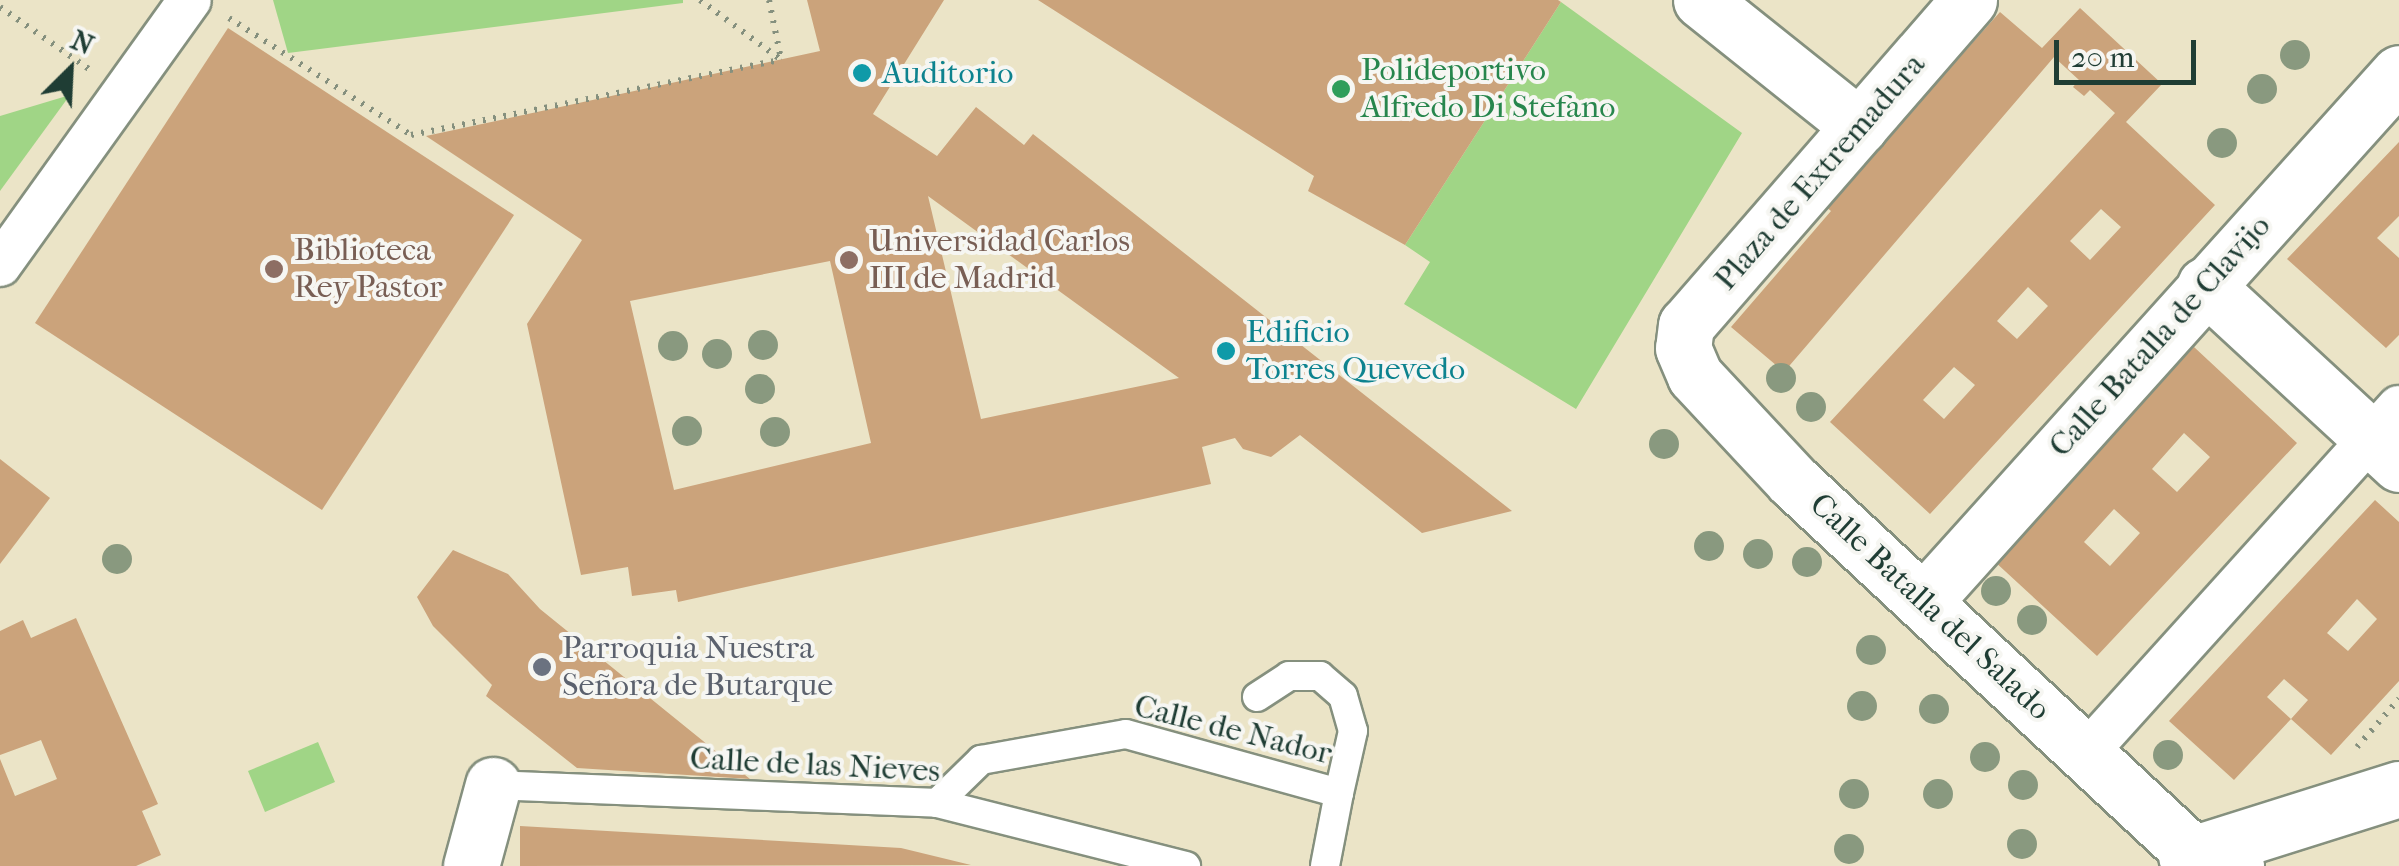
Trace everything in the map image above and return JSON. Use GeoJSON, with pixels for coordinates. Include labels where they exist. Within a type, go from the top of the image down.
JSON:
{"type":"FeatureCollection","features":[{"type":"Feature","properties":{"kind":"street"},"geometry":{"type":"LineString","coordinates":[[1701,0],[1860,127]]}},
{"type":"Feature","properties":{"kind":"street","name":"Plaza de Extremadura"},"geometry":{"type":"LineString","coordinates":[[1684,348],[1686,325],[1969,0]]}},
{"type":"Feature","properties":{"kind":"street"},"geometry":{"type":"LineString","coordinates":[[0,265],[124,92],[206,7]]}},
{"type":"Feature","properties":{"kind":"street","name":"Calle Batalla de Clavijo"},"geometry":{"type":"LineString","coordinates":[[1924,602],[2205,284],[2399,73]]}},
{"type":"Feature","properties":{"kind":"street"},"geometry":{"type":"LineString","coordinates":[[2087,752],[2389,436],[2205,284]]}},
{"type":"Feature","properties":{"kind":"street","name":"Calle Batalla del Salado"},"geometry":{"type":"LineString","coordinates":[[1684,348],[1694,376],[1793,482],[2087,752],[2198,862]]}},
{"type":"Feature","properties":{"kind":"street"},"geometry":{"type":"LineString","coordinates":[[471,866],[494,785]]}},
{"type":"Feature","properties":{"kind":"street"},"geometry":{"type":"LineString","coordinates":[[2198,862],[2399,789]]}},
{"type":"Feature","properties":{"kind":"lane"},"geometry":{"type":"LineString","coordinates":[[1257,697],[1289,676],[1320,676],[1343,696],[1353,731],[1338,792]]}},
{"type":"Feature","properties":{"kind":"lane","name":"Calle de Nador"},"geometry":{"type":"LineString","coordinates":[[937,804],[981,760],[1126,734],[1338,792],[1325,866]]}},
{"type":"Feature","properties":{"kind":"lane","name":"Calle de las Nieves"},"geometry":{"type":"LineString","coordinates":[[494,785],[937,804],[1186,866]]}},
{"type":"Feature","properties":{"kind":"path"},"geometry":{"type":"LineString","coordinates":[[700,0],[781,60]]}},
{"type":"Feature","properties":{"kind":"path"},"geometry":{"type":"LineString","coordinates":[[769,0],[781,60]]}},
{"type":"Feature","properties":{"kind":"path"},"geometry":{"type":"LineString","coordinates":[[0,6],[124,92]]}},
{"type":"Feature","properties":{"kind":"path"},"geometry":{"type":"LineString","coordinates":[[206,7],[411,135],[781,60]]}},
{"type":"Feature","properties":{"kind":"green space"},"geometry":{"type":"Polygon","coordinates":[[[273,0],[683,0],[683,3],[288,53],[273,0]]]}},
{"type":"Feature","properties":{"kind":"green space"},"geometry":{"type":"Polygon","coordinates":[[[1561,2],[1742,133],[1576,409],[1404,304],[1430,262],[1405,245],[1561,2]]]}},
{"type":"Feature","properties":{"kind":"green space"},"geometry":{"type":"Polygon","coordinates":[[[70,95],[0,191],[0,116],[70,95]]]}},
{"type":"Feature","properties":{"kind":"green space"},"geometry":{"type":"Polygon","coordinates":[[[318,742],[335,782],[265,812],[248,771],[318,742]]]}},
{"type":"Feature","properties":{"kind":"building","name":"Edificio Torres Quevedo"},"geometry":{"type":"Polygon","coordinates":[[[807,0],[944,0],[873,114],[937,156],[976,107],[1024,145],[1033,134],[1512,511],[1422,533],[1300,435],[1271,457],[1243,449],[1235,438],[1202,447],[1211,484],[678,602],[676,590],[632,596],[628,567],[581,575],[527,324],[582,240],[426,136],[820,51],[807,0]],[[928,196],[981,419],[1179,378],[928,196]],[[830,261],[630,301],[674,490],[871,443],[830,261]]]}},
{"type":"Feature","properties":{"kind":"building","name":"Polideportivo Alfredo Di Stefano"},"geometry":{"type":"Polygon","coordinates":[[[1038,0],[1561,2],[1405,245],[1308,191],[1314,176],[1038,0]]]}},
{"type":"Feature","properties":{"kind":"building"},"geometry":{"type":"Polygon","coordinates":[[[2080,8],[2162,84],[2126,122],[2215,205],[1930,514],[1830,422],[2115,113],[2090,90],[2084,96],[2073,87],[2079,80],[2054,57],[1784,372],[1731,327],[1831,211],[1826,207],[2000,12],[2042,48],[2080,8]],[[2101,209],[2070,241],[2090,260],[2121,227],[2101,209]],[[2028,287],[1997,321],[2017,339],[2048,306],[2028,287]],[[1954,367],[1923,400],[1944,419],[1975,385],[1954,367]]]}},
{"type":"Feature","properties":{"kind":"building","name":"Biblioteca Rey Pastor"},"geometry":{"type":"Polygon","coordinates":[[[228,28],[514,215],[322,510],[35,323],[228,28]]]}},
{"type":"Feature","properties":{"kind":"building"},"geometry":{"type":"Polygon","coordinates":[[[2399,142],[2399,216],[2377,238],[2399,258],[2399,335],[2386,348],[2287,259],[2399,142]]]}},
{"type":"Feature","properties":{"kind":"building"},"geometry":{"type":"Polygon","coordinates":[[[2194,347],[2297,443],[2097,656],[1993,560],[2194,347]],[[2184,433],[2152,469],[2177,492],[2210,457],[2184,433]],[[2114,509],[2084,542],[2110,566],[2140,533],[2114,509]]]}},
{"type":"Feature","properties":{"kind":"building"},"geometry":{"type":"Polygon","coordinates":[[[0,459],[50,498],[0,564],[0,459]]]}},
{"type":"Feature","properties":{"kind":"building"},"geometry":{"type":"Polygon","coordinates":[[[2375,500],[2399,522],[2399,681],[2331,755],[2291,719],[2234,780],[2169,721],[2375,500]],[[2357,599],[2327,633],[2348,651],[2377,619],[2357,599]],[[2284,679],[2267,697],[2291,719],[2308,700],[2284,679]]]}},
{"type":"Feature","properties":{"kind":"building","name":"Parroquia Nuestra Señora de Butarque"},"geometry":{"type":"Polygon","coordinates":[[[453,550],[508,574],[540,609],[750,779],[577,768],[486,696],[492,685],[433,626],[417,597],[453,550]]]}},
{"type":"Feature","properties":{"kind":"building"},"geometry":{"type":"Polygon","coordinates":[[[76,618],[158,804],[142,811],[161,855],[136,866],[0,866],[0,759],[15,796],[57,779],[41,740],[0,755],[0,631],[23,620],[31,638],[76,618]]]}},
{"type":"Feature","properties":{"kind":"building"},"geometry":{"type":"Polygon","coordinates":[[[520,826],[901,848],[971,865],[520,866],[520,826]]]}},
{"type":"Feature","properties":{"kind":"place","name":"Auditorio"},"geometry":{"type":"Point","coordinates":[862,73]}},
{"type":"Feature","properties":{"kind":"place","name":"Polideportivo Alfredo Di Stefano"},"geometry":{"type":"Point","coordinates":[1341,89]}},
{"type":"Feature","properties":{"kind":"place","name":"Universidad Carlos III de Madrid"},"geometry":{"type":"Point","coordinates":[849,260]}},
{"type":"Feature","properties":{"kind":"place","name":"Biblioteca Rey Pastor"},"geometry":{"type":"Point","coordinates":[274,269]}},
{"type":"Feature","properties":{"kind":"place","name":"Edificio Torres Quevedo"},"geometry":{"type":"Point","coordinates":[1226,351]}},
{"type":"Feature","properties":{"kind":"place","name":"Parroquia Nuestra Señora de Butarque"},"geometry":{"type":"Point","coordinates":[542,667]}}]}
